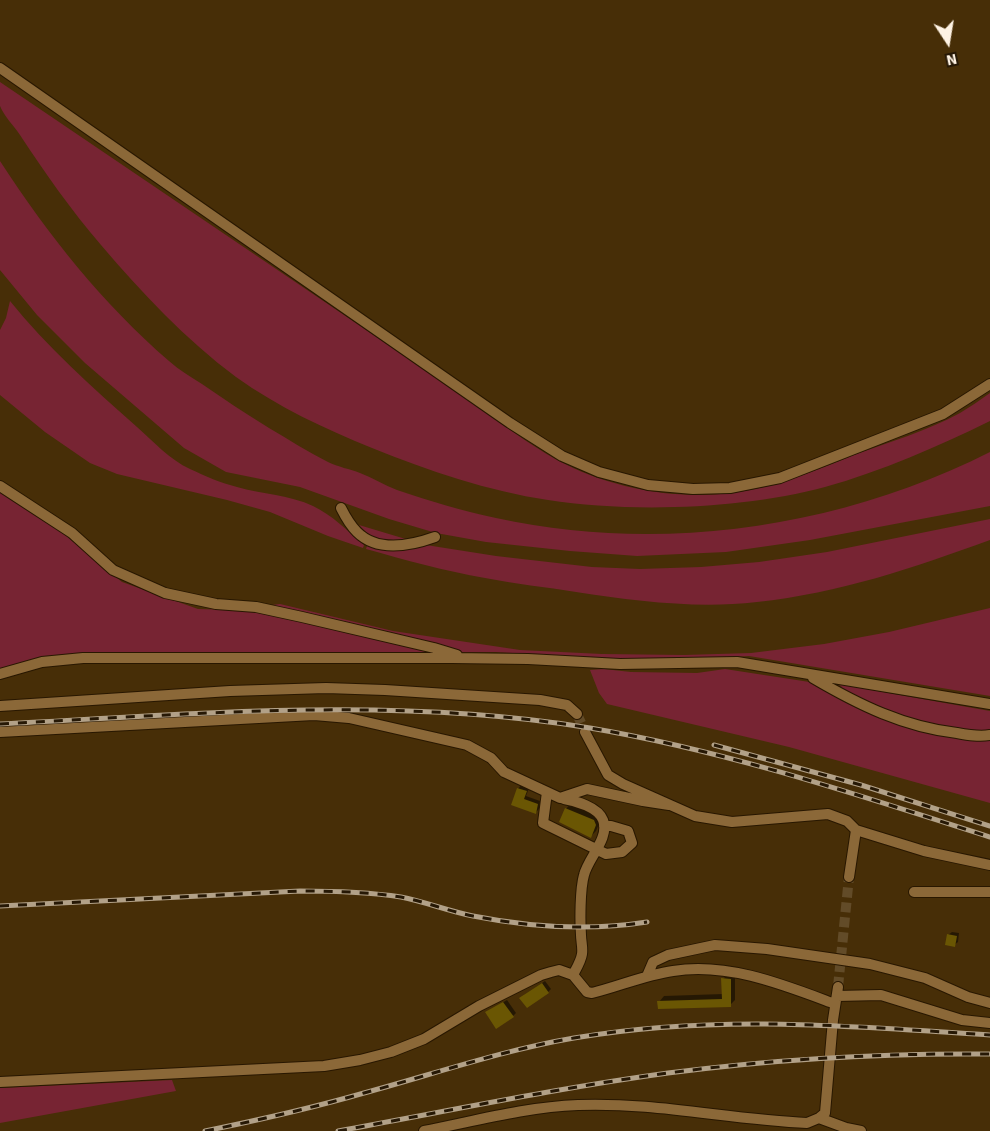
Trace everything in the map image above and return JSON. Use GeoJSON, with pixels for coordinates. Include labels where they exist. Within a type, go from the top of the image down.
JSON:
{"type":"FeatureCollection","features":[{"type":"Feature","properties":{"kind":"lane"},"geometry":{"type":"LineString","coordinates":[[0,68],[510,423],[562,456],[599,472],[648,485],[693,489],[730,488],[780,478],[943,414],[990,384]]}},
{"type":"Feature","properties":{"kind":"lane"},"geometry":{"type":"LineString","coordinates":[[0,486],[72,533],[113,570],[165,593],[216,604],[256,607],[302,617],[434,648],[462,658]]}},
{"type":"Feature","properties":{"kind":"lane"},"geometry":{"type":"LineString","coordinates":[[341,508],[357,532],[374,543],[404,545],[435,537]]}},
{"type":"Feature","properties":{"kind":"lane"},"geometry":{"type":"LineString","coordinates":[[0,674],[42,662],[83,658],[462,658],[620,664],[737,662],[990,704]]}},
{"type":"Feature","properties":{"kind":"lane"},"geometry":{"type":"LineString","coordinates":[[808,675],[876,712],[912,725],[945,732],[990,735]]}},
{"type":"Feature","properties":{"kind":"lane"},"geometry":{"type":"LineString","coordinates":[[0,706],[230,691],[326,688],[540,700],[567,705],[577,714]]}},
{"type":"Feature","properties":{"kind":"lane"},"geometry":{"type":"LineString","coordinates":[[0,732],[314,715],[349,718],[467,745],[491,758],[504,772],[560,798],[578,802],[602,819],[604,826],[602,840],[587,864],[583,877],[580,932],[582,955],[573,975]]}},
{"type":"Feature","properties":{"kind":"lane"},"geometry":{"type":"LineString","coordinates":[[585,732],[609,775],[623,784],[695,816],[732,822],[828,813],[847,821],[856,830],[924,851],[990,865]]}},
{"type":"Feature","properties":{"kind":"lane"},"geometry":{"type":"LineString","coordinates":[[560,798],[587,789],[669,805]]}},
{"type":"Feature","properties":{"kind":"lane"},"geometry":{"type":"LineString","coordinates":[[547,792],[543,822],[606,854],[622,852],[632,843],[628,831],[604,826]]}},
{"type":"Feature","properties":{"kind":"lane"},"geometry":{"type":"LineString","coordinates":[[849,877],[856,830]]}},
{"type":"Feature","properties":{"kind":"lane"},"geometry":{"type":"LineString","coordinates":[[914,892],[990,892]]}},
{"type":"Feature","properties":{"kind":"lane"},"geometry":{"type":"LineString","coordinates":[[647,976],[653,962],[668,955],[715,945],[767,949],[870,964],[925,978],[968,997],[990,1003]]}},
{"type":"Feature","properties":{"kind":"lane"},"geometry":{"type":"LineString","coordinates":[[0,1082],[324,1066],[360,1060],[391,1052],[424,1039],[479,1006],[542,975],[559,970],[573,975],[587,992],[592,993],[675,970],[712,968],[736,972],[792,988],[837,996],[881,995],[962,1020],[990,1023]]}},
{"type":"Feature","properties":{"kind":"lane"},"geometry":{"type":"LineString","coordinates":[[424,1131],[529,1110],[579,1105],[632,1106],[807,1123],[825,1113],[837,996]]}},
{"type":"Feature","properties":{"kind":"lane"},"geometry":{"type":"LineString","coordinates":[[819,1118],[861,1131]]}},
{"type":"Feature","properties":{"kind":"shaded area"},"geometry":{"type":"Polygon","coordinates":[[[0,82],[471,401],[535,447],[557,460],[606,481],[632,488],[685,495],[738,492],[798,477],[921,431],[960,413],[990,393],[990,421],[909,458],[825,487],[759,500],[687,507],[615,507],[548,500],[481,486],[415,465],[302,417],[252,388],[199,347],[132,281],[69,205],[2,110],[0,82]]]}},
{"type":"Feature","properties":{"kind":"shaded area"},"geometry":{"type":"Polygon","coordinates":[[[0,161],[57,242],[99,292],[173,364],[252,417],[313,454],[397,490],[446,506],[558,529],[622,534],[685,533],[749,527],[811,516],[873,499],[932,478],[990,452],[990,506],[810,540],[726,552],[637,556],[486,542],[436,533],[300,487],[226,472],[184,448],[85,363],[37,315],[0,270],[0,161]]]}},
{"type":"Feature","properties":{"kind":"shaded area"},"geometry":{"type":"Polygon","coordinates":[[[10,301],[70,366],[176,461],[207,477],[225,483],[295,499],[313,506],[340,524],[364,545],[363,548],[270,512],[117,474],[90,463],[45,432],[0,395],[0,330],[10,301]]]}},
{"type":"Feature","properties":{"kind":"shaded area"},"geometry":{"type":"Polygon","coordinates":[[[0,491],[53,525],[122,582],[198,609],[234,610],[280,604],[393,631],[520,650],[602,654],[751,653],[824,644],[889,632],[990,608],[990,696],[749,656],[668,660],[495,652],[83,655],[0,670],[0,491]]]}},
{"type":"Feature","properties":{"kind":"shaded area"},"geometry":{"type":"Polygon","coordinates":[[[990,519],[990,540],[933,560],[847,586],[788,598],[734,604],[643,601],[519,584],[455,572],[366,549],[367,546],[392,549],[426,545],[592,567],[640,569],[701,567],[759,562],[827,552],[990,519]]]}},
{"type":"Feature","properties":{"kind":"shaded area"},"geometry":{"type":"Polygon","coordinates":[[[359,525],[409,540],[388,542],[381,540],[370,535],[359,525]]]}},
{"type":"Feature","properties":{"kind":"shaded area"},"geometry":{"type":"Polygon","coordinates":[[[725,669],[842,687],[838,684],[990,711],[990,803],[789,747],[607,704],[599,693],[590,670],[631,672],[697,673],[725,669]]]}},
{"type":"Feature","properties":{"kind":"shaded area"},"geometry":{"type":"Polygon","coordinates":[[[172,1080],[176,1091],[0,1123],[0,1088],[172,1080]]]}},
{"type":"Feature","properties":{"kind":"building"},"geometry":{"type":"Polygon","coordinates":[[[517,788],[527,791],[524,799],[538,804],[536,814],[511,805],[517,788]]]}},
{"type":"Feature","properties":{"kind":"building"},"geometry":{"type":"Polygon","coordinates":[[[565,808],[594,820],[596,825],[591,838],[559,822],[565,808]]]}},
{"type":"Feature","properties":{"kind":"building"},"geometry":{"type":"Polygon","coordinates":[[[947,934],[957,936],[955,947],[945,945],[947,934]]]}},
{"type":"Feature","properties":{"kind":"building"},"geometry":{"type":"Polygon","coordinates":[[[721,978],[731,979],[731,1007],[658,1009],[657,1001],[722,999],[721,978]]]}},
{"type":"Feature","properties":{"kind":"building"},"geometry":{"type":"Polygon","coordinates":[[[542,983],[549,993],[527,1008],[519,998],[542,983]]]}},
{"type":"Feature","properties":{"kind":"building"},"geometry":{"type":"Polygon","coordinates":[[[503,1002],[514,1017],[496,1029],[485,1012],[503,1002]]]}},
{"type":"Feature","properties":{"kind":"tunnel"},"geometry":{"type":"LineString","coordinates":[[577,714],[585,732]]}},
{"type":"Feature","properties":{"kind":"tunnel"},"geometry":{"type":"LineString","coordinates":[[838,987],[849,877]]}},
{"type":"Feature","properties":{"kind":"railway"},"geometry":{"type":"LineString","coordinates":[[0,724],[295,710],[443,712],[517,718],[590,728],[692,749],[792,775],[990,837]]}},
{"type":"Feature","properties":{"kind":"railway"},"geometry":{"type":"LineString","coordinates":[[714,745],[861,785],[990,826]]}},
{"type":"Feature","properties":{"kind":"railway"},"geometry":{"type":"LineString","coordinates":[[0,906],[325,891],[401,897],[473,916],[516,923],[582,927],[647,922]]}},
{"type":"Feature","properties":{"kind":"railway"},"geometry":{"type":"LineString","coordinates":[[205,1131],[325,1104],[521,1049],[574,1038],[626,1031],[678,1026],[782,1024],[990,1035]]}},
{"type":"Feature","properties":{"kind":"railway"},"geometry":{"type":"LineString","coordinates":[[338,1131],[503,1100],[708,1068],[829,1058],[990,1054]]}}]}
